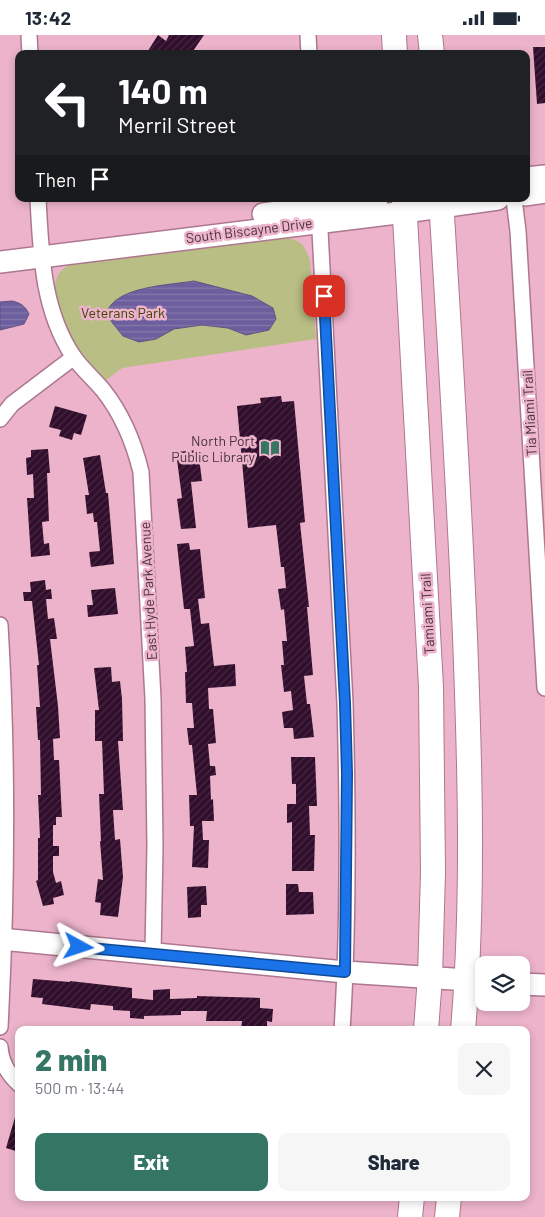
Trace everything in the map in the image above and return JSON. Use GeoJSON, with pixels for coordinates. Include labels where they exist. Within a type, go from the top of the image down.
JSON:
{"type":"FeatureCollection","features":[{"type":"Feature","properties":{"kind":"main road"},"geometry":{"type":"LineString","coordinates":[[394,35],[395,50]]}},
{"type":"Feature","properties":{"kind":"main road"},"geometry":{"type":"LineString","coordinates":[[430,35],[432,50]]}},
{"type":"Feature","properties":{"kind":"main road"},"geometry":{"type":"LineString","coordinates":[[441,203],[462,573],[475,956]]}},
{"type":"Feature","properties":{"kind":"main road","name":"Tamiami Trail"},"geometry":{"type":"LineString","coordinates":[[404,206],[431,687],[433,872],[430,977],[426,1026]]}},
{"type":"Feature","properties":{"kind":"main road"},"geometry":{"type":"LineString","coordinates":[[464,1026],[475,984]]}},
{"type":"Feature","properties":{"kind":"main road"},"geometry":{"type":"LineString","coordinates":[[410,1217],[412,1201]]}},
{"type":"Feature","properties":{"kind":"main road"},"geometry":{"type":"LineString","coordinates":[[447,1217],[449,1201]]}},
{"type":"Feature","properties":{"kind":"street"},"geometry":{"type":"LineString","coordinates":[[29,35],[30,50]]}},
{"type":"Feature","properties":{"kind":"street"},"geometry":{"type":"LineString","coordinates":[[308,35],[309,50]]}},
{"type":"Feature","properties":{"kind":"street"},"geometry":{"type":"LineString","coordinates":[[530,178],[545,176]]}},
{"type":"Feature","properties":{"kind":"street"},"geometry":{"type":"LineString","coordinates":[[530,194],[545,192]]}},
{"type":"Feature","properties":{"kind":"street","name":"East Hyde Park Avenue"},"geometry":{"type":"LineString","coordinates":[[38,202],[41,250],[49,301],[62,335],[74,357],[104,391],[122,419],[134,447],[141,472],[154,699],[155,846],[153,953]]}},
{"type":"Feature","properties":{"kind":"street","name":"South Biscayne Drive"},"geometry":{"type":"LineString","coordinates":[[0,262],[41,250],[360,202]]}},
{"type":"Feature","properties":{"kind":"street","name":"South Biscayne Drive"},"geometry":{"type":"LineString","coordinates":[[319,209],[455,202]]}},
{"type":"Feature","properties":{"kind":"street","name":"Tia Miami Trail"},"geometry":{"type":"LineString","coordinates":[[514,202],[518,231],[545,688]]}},
{"type":"Feature","properties":{"kind":"street"},"geometry":{"type":"LineString","coordinates":[[319,209],[347,773],[345,972],[342,1026]]}},
{"type":"Feature","properties":{"kind":"street","name":"South Biscayne Drive"},"geometry":{"type":"LineString","coordinates":[[0,249],[41,250]]}},
{"type":"Feature","properties":{"kind":"street"},"geometry":{"type":"LineString","coordinates":[[0,419],[12,404],[74,357]]}},
{"type":"Feature","properties":{"kind":"street"},"geometry":{"type":"LineString","coordinates":[[0,625],[6,800],[0,1027]]}},
{"type":"Feature","properties":{"kind":"street"},"geometry":{"type":"LineString","coordinates":[[2,940],[345,972],[475,980]]}},
{"type":"Feature","properties":{"kind":"street"},"geometry":{"type":"LineString","coordinates":[[530,984],[545,985]]}},
{"type":"Feature","properties":{"kind":"street"},"geometry":{"type":"LineString","coordinates":[[0,1047],[4,1065],[15,1080]]}},
{"type":"Feature","properties":{"kind":"green space","name":"Veterans Park"},"geometry":{"type":"Polygon","coordinates":[[[276,237],[299,242],[308,254],[316,339],[122,368],[106,380],[84,358],[60,314],[55,291],[56,281],[61,271],[76,261],[276,237]]]}},
{"type":"Feature","properties":{"kind":"shaded area"},"geometry":{"type":"Polygon","coordinates":[[[194,281],[252,296],[273,308],[276,319],[269,330],[246,335],[228,328],[202,325],[174,329],[156,339],[139,342],[123,336],[107,316],[111,305],[127,294],[150,287],[194,281]]]}},
{"type":"Feature","properties":{"kind":"shaded area"},"geometry":{"type":"Polygon","coordinates":[[[12,301],[22,305],[29,314],[24,324],[0,330],[0,302],[12,301]]]}},
{"type":"Feature","properties":{"kind":"building"},"geometry":{"type":"Polygon","coordinates":[[[158,35],[166,41],[169,35],[204,35],[194,50],[149,50],[158,35]]]}},
{"type":"Feature","properties":{"kind":"building"},"geometry":{"type":"Polygon","coordinates":[[[533,47],[545,47],[545,103],[537,104],[533,47]]]}},
{"type":"Feature","properties":{"kind":"building"},"geometry":{"type":"Polygon","coordinates":[[[281,396],[282,402],[294,401],[305,522],[300,523],[309,607],[307,607],[313,675],[304,676],[307,704],[310,704],[314,737],[294,739],[293,728],[284,728],[282,712],[293,710],[291,691],[284,692],[281,665],[284,665],[282,641],[287,641],[284,609],[281,610],[278,589],[286,588],[284,567],[281,567],[276,525],[248,528],[237,406],[261,403],[260,398],[281,396]]]}},
{"type":"Feature","properties":{"kind":"building"},"geometry":{"type":"Polygon","coordinates":[[[55,406],[87,415],[81,435],[74,433],[72,440],[59,436],[61,430],[49,427],[55,406]]]}},
{"type":"Feature","properties":{"kind":"building"},"geometry":{"type":"Polygon","coordinates":[[[48,449],[50,473],[47,473],[49,521],[42,522],[44,544],[49,543],[50,555],[31,557],[27,498],[34,498],[33,474],[27,475],[26,458],[31,457],[31,450],[48,449]]]}},
{"type":"Feature","properties":{"kind":"building"},"geometry":{"type":"Polygon","coordinates":[[[198,450],[202,481],[191,482],[196,528],[181,529],[177,499],[182,498],[176,452],[198,450]]]}},
{"type":"Feature","properties":{"kind":"building"},"geometry":{"type":"Polygon","coordinates":[[[100,455],[106,493],[108,493],[114,564],[91,567],[89,552],[100,551],[97,522],[94,522],[93,513],[87,514],[85,495],[89,495],[83,458],[100,455]]]}},
{"type":"Feature","properties":{"kind":"building"},"geometry":{"type":"Polygon","coordinates":[[[189,543],[190,550],[200,549],[205,598],[198,599],[201,624],[209,623],[214,666],[235,664],[236,686],[208,688],[209,709],[213,709],[216,743],[208,744],[210,766],[215,766],[216,775],[210,776],[214,821],[202,821],[203,840],[209,840],[208,868],[192,867],[194,826],[190,826],[189,795],[197,795],[192,745],[189,745],[187,728],[194,728],[192,703],[186,703],[185,672],[187,672],[185,647],[194,646],[190,609],[184,609],[177,544],[189,543]]]}},
{"type":"Feature","properties":{"kind":"building"},"geometry":{"type":"Polygon","coordinates":[[[45,580],[46,590],[51,589],[52,599],[46,599],[48,619],[54,618],[57,639],[50,639],[60,738],[53,739],[54,760],[59,760],[62,817],[56,817],[56,825],[53,825],[53,846],[59,846],[59,856],[53,856],[53,872],[56,883],[61,881],[64,895],[53,898],[54,904],[43,906],[36,881],[38,880],[38,838],[40,838],[38,795],[41,795],[40,740],[38,740],[36,707],[40,707],[37,665],[39,665],[32,601],[24,601],[23,592],[31,592],[30,582],[45,580]]]}},
{"type":"Feature","properties":{"kind":"building"},"geometry":{"type":"Polygon","coordinates":[[[115,588],[118,614],[88,617],[87,605],[93,605],[91,590],[115,588]]]}},
{"type":"Feature","properties":{"kind":"building"},"geometry":{"type":"Polygon","coordinates":[[[111,667],[112,682],[120,681],[122,699],[123,741],[118,741],[123,810],[113,810],[115,840],[120,839],[123,877],[118,917],[100,915],[101,903],[95,902],[98,879],[103,880],[99,794],[104,794],[102,741],[95,741],[95,710],[99,710],[94,668],[111,667]]]}},
{"type":"Feature","properties":{"kind":"building"},"geometry":{"type":"Polygon","coordinates":[[[291,757],[315,757],[317,806],[309,806],[310,835],[315,835],[314,871],[292,871],[292,822],[287,823],[287,804],[296,804],[296,784],[292,784],[291,757]]]}},
{"type":"Feature","properties":{"kind":"building"},"geometry":{"type":"Polygon","coordinates":[[[286,884],[298,884],[299,892],[313,892],[314,914],[286,915],[286,884]]]}},
{"type":"Feature","properties":{"kind":"building"},"geometry":{"type":"Polygon","coordinates":[[[206,886],[207,905],[201,905],[201,917],[188,918],[187,887],[206,886]]]}},
{"type":"Feature","properties":{"kind":"building"},"geometry":{"type":"Polygon","coordinates":[[[33,979],[132,988],[132,998],[153,1000],[153,990],[170,989],[170,999],[197,998],[197,996],[260,998],[260,1008],[273,1009],[272,1022],[267,1021],[267,1026],[241,1026],[242,1021],[206,1021],[207,1011],[181,1011],[181,1015],[144,1016],[144,1019],[130,1018],[130,1011],[113,1010],[113,1006],[91,1004],[90,1010],[42,1004],[43,998],[31,997],[33,979]]]}},
{"type":"Feature","properties":{"kind":"building"},"geometry":{"type":"Polygon","coordinates":[[[15,1117],[15,1151],[6,1148],[15,1117]]]}},
{"type":"Feature","properties":{"kind":"place","name":"North Port Public Library"},"geometry":{"type":"Point","coordinates":[270,448]}},
{"type":"Feature","properties":{"kind":"route"},"geometry":{"type":"LineString","coordinates":[[79,947],[345,972],[347,773],[345,703],[324,296]]}}]}
